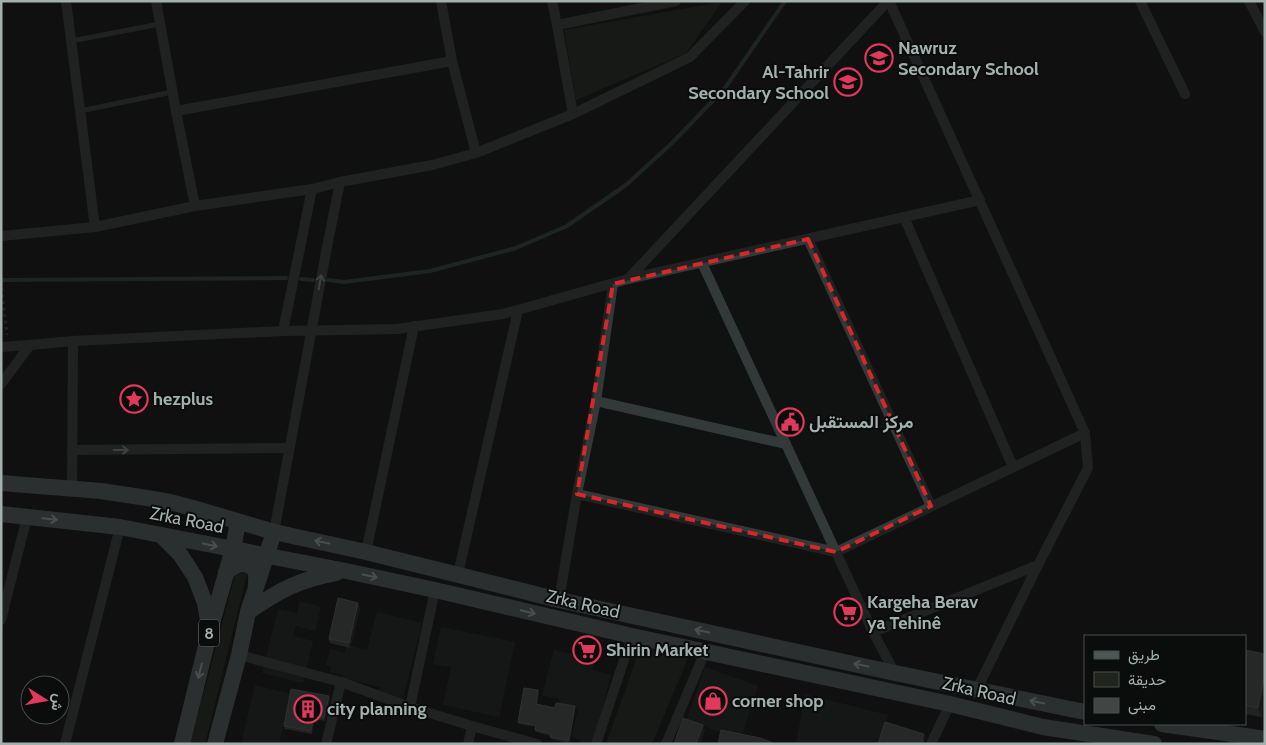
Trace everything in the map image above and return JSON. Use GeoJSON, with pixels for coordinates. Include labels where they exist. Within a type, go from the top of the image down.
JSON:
{"type":"FeatureCollection","features":[{"type":"Feature","properties":{"kind":"main road","name":"Zrka Road"},"geometry":{"type":"LineString","coordinates":[[1,482],[124,494],[155,499],[274,532],[366,552],[559,600],[1084,712]]}},
{"type":"Feature","properties":{"kind":"main road","name":"Zrka Road"},"geometry":{"type":"LineString","coordinates":[[1,514],[120,527],[346,571],[632,636],[950,704],[1043,727],[1154,744]]}},
{"type":"Feature","properties":{"kind":"main road","name":"8"},"geometry":{"type":"LineString","coordinates":[[182,744],[210,630],[233,549],[238,522]]}},
{"type":"Feature","properties":{"kind":"main road","name":"8"},"geometry":{"type":"LineString","coordinates":[[215,744],[239,656],[256,583],[274,532]]}},
{"type":"Feature","properties":{"kind":"main road"},"geometry":{"type":"LineString","coordinates":[[161,535],[180,554],[195,577],[205,603],[210,630]]}},
{"type":"Feature","properties":{"kind":"main road"},"geometry":{"type":"LineString","coordinates":[[226,572],[238,564],[249,565],[254,568],[256,573],[256,583]]}},
{"type":"Feature","properties":{"kind":"main road"},"geometry":{"type":"LineString","coordinates":[[248,612],[270,596],[294,584],[346,571]]}},
{"type":"Feature","properties":{"kind":"main road"},"geometry":{"type":"LineString","coordinates":[[1169,725],[1265,740]]}},
{"type":"Feature","properties":{"kind":"street"},"geometry":{"type":"LineString","coordinates":[[66,1],[95,227]]}},
{"type":"Feature","properties":{"kind":"street"},"geometry":{"type":"LineString","coordinates":[[441,1],[452,61],[476,153]]}},
{"type":"Feature","properties":{"kind":"street"},"geometry":{"type":"LineString","coordinates":[[552,1],[573,114]]}},
{"type":"Feature","properties":{"kind":"street"},"geometry":{"type":"LineString","coordinates":[[557,25],[651,4],[676,1]]}},
{"type":"Feature","properties":{"kind":"street"},"geometry":{"type":"LineString","coordinates":[[628,279],[889,1],[1085,432],[1088,468],[977,690]]}},
{"type":"Feature","properties":{"kind":"street"},"geometry":{"type":"LineString","coordinates":[[1140,1],[1185,94]]}},
{"type":"Feature","properties":{"kind":"street"},"geometry":{"type":"LineString","coordinates":[[1249,1],[1265,32]]}},
{"type":"Feature","properties":{"kind":"street"},"geometry":{"type":"LineString","coordinates":[[158,2],[172,92],[195,206]]}},
{"type":"Feature","properties":{"kind":"street"},"geometry":{"type":"LineString","coordinates":[[1,236],[95,227],[195,206],[312,189],[432,165],[476,153],[573,114],[690,57],[742,3]]}},
{"type":"Feature","properties":{"kind":"street"},"geometry":{"type":"LineString","coordinates":[[176,111],[452,61]]}},
{"type":"Feature","properties":{"kind":"street"},"geometry":{"type":"LineString","coordinates":[[274,532],[326,247],[340,182]]}},
{"type":"Feature","properties":{"kind":"street"},"geometry":{"type":"LineString","coordinates":[[283,331],[312,189]]}},
{"type":"Feature","properties":{"kind":"street"},"geometry":{"type":"LineString","coordinates":[[5,346],[283,331],[397,329],[503,314],[628,279],[980,200]]}},
{"type":"Feature","properties":{"kind":"street"},"geometry":{"type":"LineString","coordinates":[[904,217],[1013,467]]}},
{"type":"Feature","properties":{"kind":"street"},"geometry":{"type":"LineString","coordinates":[[808,239],[931,506]]}},
{"type":"Feature","properties":{"kind":"street"},"geometry":{"type":"LineString","coordinates":[[702,263],[873,632],[895,673]]}},
{"type":"Feature","properties":{"kind":"street"},"geometry":{"type":"LineString","coordinates":[[559,600],[577,494],[596,401],[613,284]]}},
{"type":"Feature","properties":{"kind":"street"},"geometry":{"type":"LineString","coordinates":[[458,574],[518,310]]}},
{"type":"Feature","properties":{"kind":"street"},"geometry":{"type":"LineString","coordinates":[[366,552],[414,326]]}},
{"type":"Feature","properties":{"kind":"street"},"geometry":{"type":"LineString","coordinates":[[72,489],[73,341]]}},
{"type":"Feature","properties":{"kind":"street"},"geometry":{"type":"LineString","coordinates":[[1,384],[30,346]]}},
{"type":"Feature","properties":{"kind":"street"},"geometry":{"type":"LineString","coordinates":[[596,401],[786,444]]}},
{"type":"Feature","properties":{"kind":"street"},"geometry":{"type":"LineString","coordinates":[[577,494],[836,552],[1085,432]]}},
{"type":"Feature","properties":{"kind":"street"},"geometry":{"type":"LineString","coordinates":[[72,450],[289,448]]}},
{"type":"Feature","properties":{"kind":"street"},"geometry":{"type":"LineString","coordinates":[[1,620],[27,517]]}},
{"type":"Feature","properties":{"kind":"street"},"geometry":{"type":"LineString","coordinates":[[65,744],[120,527]]}},
{"type":"Feature","properties":{"kind":"street"},"geometry":{"type":"LineString","coordinates":[[873,632],[1038,565]]}},
{"type":"Feature","properties":{"kind":"street"},"geometry":{"type":"LineString","coordinates":[[410,707],[435,590]]}},
{"type":"Feature","properties":{"kind":"street"},"geometry":{"type":"LineString","coordinates":[[596,744],[632,636]]}},
{"type":"Feature","properties":{"kind":"street"},"geometry":{"type":"LineString","coordinates":[[666,744],[705,652]]}},
{"type":"Feature","properties":{"kind":"street"},"geometry":{"type":"LineString","coordinates":[[239,656],[341,682],[410,707],[537,744]]}},
{"type":"Feature","properties":{"kind":"street"},"geometry":{"type":"LineString","coordinates":[[326,744],[341,682]]}},
{"type":"Feature","properties":{"kind":"street"},"geometry":{"type":"LineString","coordinates":[[931,744],[950,704]]}},
{"type":"Feature","properties":{"kind":"street"},"geometry":{"type":"LineString","coordinates":[[468,744],[472,726]]}},
{"type":"Feature","properties":{"kind":"lane"},"geometry":{"type":"LineString","coordinates":[[71,41],[160,24]]}},
{"type":"Feature","properties":{"kind":"lane"},"geometry":{"type":"LineString","coordinates":[[80,112],[172,92]]}},
{"type":"Feature","properties":{"kind":"path"},"geometry":{"type":"LineString","coordinates":[[1,282],[5,346]]}},
{"type":"Feature","properties":{"kind":"highlighted area"},"geometry":{"type":"Polygon","coordinates":[[[808,239],[931,506],[836,552],[577,494],[613,284],[808,239]]]}},
{"type":"Feature","properties":{"kind":"shaded area","name":"city planning"},"geometry":{"type":"Polygon","coordinates":[[[300,601],[321,607],[315,631],[296,626],[293,636],[313,641],[303,683],[262,673],[278,609],[297,613],[300,601]]]}},
{"type":"Feature","properties":{"kind":"shaded area","name":"city planning"},"geometry":{"type":"Polygon","coordinates":[[[360,608],[351,646],[367,650],[377,612],[422,623],[403,699],[379,693],[380,687],[342,678],[343,675],[330,672],[331,667],[326,665],[330,649],[345,653],[346,647],[330,643],[360,608]]]}},
{"type":"Feature","properties":{"kind":"shaded area","name":"city planning"},"geometry":{"type":"Polygon","coordinates":[[[441,627],[515,642],[499,717],[443,705],[451,667],[433,664],[441,627]]]}},
{"type":"Feature","properties":{"kind":"shaded area"},"geometry":{"type":"Polygon","coordinates":[[[554,650],[595,661],[592,670],[611,675],[593,744],[579,744],[580,740],[571,737],[578,709],[558,704],[559,699],[542,695],[554,650]]]}},
{"type":"Feature","properties":{"kind":"shaded area","name":"corner shop"},"geometry":{"type":"Polygon","coordinates":[[[705,667],[758,686],[741,738],[686,721],[705,667]]]}},
{"type":"Feature","properties":{"kind":"shaded area","name":"city planning"},"geometry":{"type":"Polygon","coordinates":[[[255,685],[291,694],[279,744],[241,744],[255,685]]]}},
{"type":"Feature","properties":{"kind":"shaded area"},"geometry":{"type":"Polygon","coordinates":[[[805,694],[888,715],[880,744],[796,744],[805,694]]]}},
{"type":"Feature","properties":{"kind":"green space"},"geometry":{"type":"Polygon","coordinates":[[[722,2],[686,53],[576,100],[564,30],[722,2]]]}},
{"type":"Feature","properties":{"kind":"green space"},"geometry":{"type":"Polygon","coordinates":[[[242,570],[247,574],[205,744],[190,744],[236,572],[242,570]]]}},
{"type":"Feature","properties":{"kind":"green space"},"geometry":{"type":"Polygon","coordinates":[[[641,646],[689,656],[652,744],[606,744],[641,646]]]}},
{"type":"Feature","properties":{"kind":"building"},"geometry":{"type":"Polygon","coordinates":[[[338,598],[358,603],[349,643],[329,639],[338,598]]]}},
{"type":"Feature","properties":{"kind":"building"},"geometry":{"type":"Polygon","coordinates":[[[1246,650],[1265,654],[1265,673],[1258,708],[1246,705],[1246,650]]]}},
{"type":"Feature","properties":{"kind":"building"},"geometry":{"type":"Polygon","coordinates":[[[524,688],[538,690],[536,704],[555,708],[556,703],[575,706],[569,740],[550,737],[551,733],[535,730],[536,725],[518,722],[524,688]]]}},
{"type":"Feature","properties":{"kind":"building","name":"city planning"},"geometry":{"type":"Polygon","coordinates":[[[291,689],[329,696],[324,718],[314,716],[311,731],[284,726],[291,689]]]}},
{"type":"Feature","properties":{"kind":"building"},"geometry":{"type":"Polygon","coordinates":[[[683,718],[703,725],[696,744],[674,744],[683,718]]]}},
{"type":"Feature","properties":{"kind":"building"},"geometry":{"type":"Polygon","coordinates":[[[885,722],[924,734],[922,739],[924,744],[878,744],[885,722]]]}},
{"type":"Feature","properties":{"kind":"building"},"geometry":{"type":"Polygon","coordinates":[[[721,730],[760,738],[776,744],[718,744],[721,730]]]}},
{"type":"Feature","properties":{"kind":"waterway"},"geometry":{"type":"LineString","coordinates":[[328,280],[344,282],[430,271],[516,248],[567,226],[626,185],[672,143],[725,88],[785,1]]}},
{"type":"Feature","properties":{"kind":"waterway"},"geometry":{"type":"LineString","coordinates":[[1,280],[286,278]]}},
{"type":"Feature","properties":{"kind":"waterway"},"geometry":{"type":"LineString","coordinates":[[301,279],[313,280]]}},
{"type":"Feature","properties":{"kind":"place","name":"Nawruz Secondary School"},"geometry":{"type":"Point","coordinates":[879,58]}},
{"type":"Feature","properties":{"kind":"place","name":"Al-Tahrir Secondary School"},"geometry":{"type":"Point","coordinates":[848,82]}},
{"type":"Feature","properties":{"kind":"place","name":"hezplus"},"geometry":{"type":"Point","coordinates":[134,399]}},
{"type":"Feature","properties":{"kind":"place","name":"مركز المستقبل"},"geometry":{"type":"Point","coordinates":[790,422]}},
{"type":"Feature","properties":{"kind":"place","name":"Kargeha Berav ya Tehinê"},"geometry":{"type":"Point","coordinates":[848,612]}},
{"type":"Feature","properties":{"kind":"place","name":"Shirin Market"},"geometry":{"type":"Point","coordinates":[587,650]}},
{"type":"Feature","properties":{"kind":"place","name":"corner shop"},"geometry":{"type":"Point","coordinates":[713,701]}},
{"type":"Feature","properties":{"kind":"place","name":"city planning"},"geometry":{"type":"Point","coordinates":[308,709]}}]}
